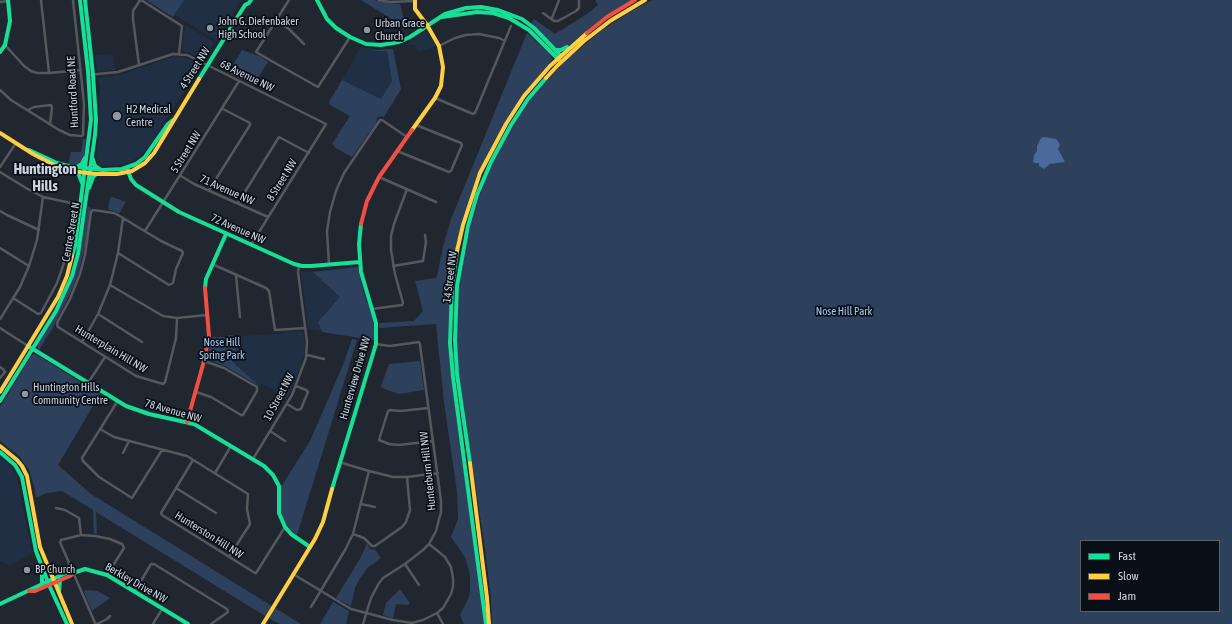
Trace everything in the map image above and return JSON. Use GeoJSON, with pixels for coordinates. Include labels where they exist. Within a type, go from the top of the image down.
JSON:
{"type":"FeatureCollection","features":[{"type":"Feature","properties":{"kind":"main road","name":"Centre Street N"},"geometry":{"type":"LineString","coordinates":[[0,392],[56,311],[72,276],[80,248],[85,205],[87,156],[91,120],[91,75],[80,0]]}},
{"type":"Feature","properties":{"kind":"main road","name":"Centre Street N"},"geometry":{"type":"LineString","coordinates":[[0,401],[52,308],[67,276],[75,246],[83,184],[92,157],[96,120],[85,0]]}},
{"type":"Feature","properties":{"kind":"main road","name":"4 Street NW"},"geometry":{"type":"LineString","coordinates":[[87,170],[96,174],[117,174],[127,170],[145,157],[168,124],[173,120],[246,2],[249,3],[250,0]]}},
{"type":"Feature","properties":{"kind":"main road"},"geometry":{"type":"LineString","coordinates":[[317,0],[322,12],[331,23],[350,37],[366,44],[387,45],[404,40],[445,14],[453,11],[481,7],[498,10],[515,16],[528,23],[556,50],[561,59]]}},
{"type":"Feature","properties":{"kind":"main road","name":"Hunterview Drive NW"},"geometry":{"type":"LineString","coordinates":[[263,624],[310,547],[323,522],[339,462],[376,344],[377,330],[361,272],[360,262],[359,244],[361,223],[367,201],[379,177],[435,98],[441,86],[443,67],[439,46],[418,14],[415,0]]}},
{"type":"Feature","properties":{"kind":"main road","name":"14 Street NW"},"geometry":{"type":"LineString","coordinates":[[489,624],[476,510],[457,374],[455,320],[457,286],[468,226],[477,195],[491,162],[511,125],[524,105],[578,40],[607,17],[635,0]]}},
{"type":"Feature","properties":{"kind":"main road","name":"14 Street NW"},"geometry":{"type":"LineString","coordinates":[[486,624],[453,377],[450,343],[452,286],[457,251],[463,225],[480,173],[506,124],[528,92],[553,63],[561,59],[601,27],[645,0]]}},
{"type":"Feature","properties":{"kind":"main road"},"geometry":{"type":"LineString","coordinates":[[0,52],[5,45],[10,21],[9,1]]}},
{"type":"Feature","properties":{"kind":"main road"},"geometry":{"type":"LineString","coordinates":[[442,17],[477,12],[501,15],[522,25],[533,33],[554,57],[553,63]]}},
{"type":"Feature","properties":{"kind":"main road"},"geometry":{"type":"LineString","coordinates":[[556,50],[566,49],[578,40]]}},
{"type":"Feature","properties":{"kind":"main road"},"geometry":{"type":"LineString","coordinates":[[548,49],[561,59]]}},
{"type":"Feature","properties":{"kind":"main road"},"geometry":{"type":"LineString","coordinates":[[0,133],[52,165],[79,175],[83,184]]}},
{"type":"Feature","properties":{"kind":"main road"},"geometry":{"type":"LineString","coordinates":[[25,148],[57,163],[87,170]]}},
{"type":"Feature","properties":{"kind":"main road"},"geometry":{"type":"LineString","coordinates":[[77,167],[82,164],[87,156]]}},
{"type":"Feature","properties":{"kind":"main road"},"geometry":{"type":"LineString","coordinates":[[92,157],[95,166],[103,170]]}},
{"type":"Feature","properties":{"kind":"main road","name":"4 Street NW"},"geometry":{"type":"LineString","coordinates":[[87,170],[127,170]]}},
{"type":"Feature","properties":{"kind":"main road"},"geometry":{"type":"LineString","coordinates":[[71,171],[87,170]]}},
{"type":"Feature","properties":{"kind":"main road","name":"72 Avenue NW"},"geometry":{"type":"LineString","coordinates":[[127,170],[136,186],[179,212],[299,266],[360,262]]}},
{"type":"Feature","properties":{"kind":"main road"},"geometry":{"type":"LineString","coordinates":[[85,205],[88,201],[90,184],[96,174]]}},
{"type":"Feature","properties":{"kind":"main road"},"geometry":{"type":"LineString","coordinates":[[187,422],[204,361],[209,330],[205,285],[206,279],[226,234]]}},
{"type":"Feature","properties":{"kind":"main road","name":"78 Avenue NW"},"geometry":{"type":"LineString","coordinates":[[30,347],[117,402],[150,414],[187,422],[201,428],[268,469],[276,480],[280,492],[279,513],[285,527]]}},
{"type":"Feature","properties":{"kind":"main road"},"geometry":{"type":"LineString","coordinates":[[0,446],[22,466],[26,476],[40,547],[72,624]]}},
{"type":"Feature","properties":{"kind":"main road"},"geometry":{"type":"LineString","coordinates":[[0,452],[15,465],[22,477],[36,551],[67,624]]}},
{"type":"Feature","properties":{"kind":"main road"},"geometry":{"type":"LineString","coordinates":[[285,527],[291,534],[310,547]]}},
{"type":"Feature","properties":{"kind":"main road"},"geometry":{"type":"LineString","coordinates":[[42,568],[42,583]]}},
{"type":"Feature","properties":{"kind":"main road","name":"Berkley Drive NW"},"geometry":{"type":"LineString","coordinates":[[54,581],[60,580],[85,569],[107,575],[188,624]]}},
{"type":"Feature","properties":{"kind":"main road","name":"Berkley Drive NW"},"geometry":{"type":"LineString","coordinates":[[49,583],[68,572],[73,573]]}},
{"type":"Feature","properties":{"kind":"main road"},"geometry":{"type":"LineString","coordinates":[[58,593],[60,580]]}},
{"type":"Feature","properties":{"kind":"main road"},"geometry":{"type":"LineString","coordinates":[[0,604],[42,583],[49,583]]}},
{"type":"Feature","properties":{"kind":"main road"},"geometry":{"type":"LineString","coordinates":[[28,591],[35,591],[49,583]]}},
{"type":"Feature","properties":{"kind":"street"},"geometry":{"type":"LineString","coordinates":[[42,0],[49,73]]}},
{"type":"Feature","properties":{"kind":"street","name":"Huntford Road NE"},"geometry":{"type":"LineString","coordinates":[[0,90],[11,100],[70,135],[83,135],[84,104],[73,0]]}},
{"type":"Feature","properties":{"kind":"street"},"geometry":{"type":"LineString","coordinates":[[139,65],[133,19],[134,11],[140,0],[182,26],[179,54]]}},
{"type":"Feature","properties":{"kind":"street"},"geometry":{"type":"LineString","coordinates":[[288,0],[256,52],[318,87],[350,37]]}},
{"type":"Feature","properties":{"kind":"street"},"geometry":{"type":"LineString","coordinates":[[379,0],[415,0]]}},
{"type":"Feature","properties":{"kind":"street"},"geometry":{"type":"LineString","coordinates":[[552,18],[559,0]]}},
{"type":"Feature","properties":{"kind":"street"},"geometry":{"type":"LineString","coordinates":[[543,13],[552,18],[554,21],[558,22],[576,12],[579,8],[579,0]]}},
{"type":"Feature","properties":{"kind":"street"},"geometry":{"type":"LineString","coordinates":[[0,2],[9,1]]}},
{"type":"Feature","properties":{"kind":"street"},"geometry":{"type":"LineString","coordinates":[[276,21],[289,29],[304,44]]}},
{"type":"Feature","properties":{"kind":"street"},"geometry":{"type":"LineString","coordinates":[[435,98],[473,114],[475,113],[511,26]]}},
{"type":"Feature","properties":{"kind":"street"},"geometry":{"type":"LineString","coordinates":[[439,46],[455,38],[479,34],[499,38],[505,41]]}},
{"type":"Feature","properties":{"kind":"street"},"geometry":{"type":"LineString","coordinates":[[5,45],[24,66],[37,73],[81,70]]}},
{"type":"Feature","properties":{"kind":"street","name":"68 Avenue NW"},"geometry":{"type":"LineString","coordinates":[[91,75],[118,72],[173,54],[190,55],[207,65],[326,124]]}},
{"type":"Feature","properties":{"kind":"street","name":"5 Street NW"},"geometry":{"type":"LineString","coordinates":[[145,231],[181,176],[239,81]]}},
{"type":"Feature","properties":{"kind":"street"},"geometry":{"type":"LineString","coordinates":[[28,110],[34,107],[51,105],[50,124]]}},
{"type":"Feature","properties":{"kind":"street"},"geometry":{"type":"LineString","coordinates":[[209,190],[250,125],[250,123],[222,109]]}},
{"type":"Feature","properties":{"kind":"street"},"geometry":{"type":"LineString","coordinates":[[328,265],[327,231],[330,212],[336,191],[344,173],[380,120],[407,137]]}},
{"type":"Feature","properties":{"kind":"street","name":"8 Street NW"},"geometry":{"type":"LineString","coordinates":[[251,245],[326,124]]}},
{"type":"Feature","properties":{"kind":"street"},"geometry":{"type":"LineString","coordinates":[[397,151],[449,172],[451,171],[462,145],[461,143],[416,124]]}},
{"type":"Feature","properties":{"kind":"street"},"geometry":{"type":"LineString","coordinates":[[238,203],[279,137],[309,153]]}},
{"type":"Feature","properties":{"kind":"street"},"geometry":{"type":"LineString","coordinates":[[0,167],[16,143]]}},
{"type":"Feature","properties":{"kind":"street"},"geometry":{"type":"LineString","coordinates":[[0,172],[43,197],[74,205],[70,238],[65,260],[54,288],[41,314],[38,314],[13,298]]}},
{"type":"Feature","properties":{"kind":"street","name":"71 Avenue NW"},"geometry":{"type":"LineString","coordinates":[[181,176],[268,217]]}},
{"type":"Feature","properties":{"kind":"street"},"geometry":{"type":"LineString","coordinates":[[379,177],[436,202]]}},
{"type":"Feature","properties":{"kind":"street"},"geometry":{"type":"LineString","coordinates":[[372,309],[402,305],[403,303],[393,266],[391,236],[397,213],[407,189]]}},
{"type":"Feature","properties":{"kind":"street"},"geometry":{"type":"LineString","coordinates":[[0,318],[13,298],[29,266],[39,230],[43,197]]}},
{"type":"Feature","properties":{"kind":"street","name":"Hunterplain Hill NW"},"geometry":{"type":"LineString","coordinates":[[123,218],[114,213],[96,210],[92,211],[85,255],[80,274],[57,325],[136,376],[163,384],[176,338],[177,318]]}},
{"type":"Feature","properties":{"kind":"street"},"geometry":{"type":"LineString","coordinates":[[0,211],[39,230]]}},
{"type":"Feature","properties":{"kind":"street"},"geometry":{"type":"LineString","coordinates":[[82,342],[98,314],[110,285],[118,253],[123,218],[165,244],[182,251],[183,253],[171,284],[169,285],[118,253]]}},
{"type":"Feature","properties":{"kind":"street"},"geometry":{"type":"LineString","coordinates":[[393,266],[423,261],[426,242],[425,235]]}},
{"type":"Feature","properties":{"kind":"street"},"geometry":{"type":"LineString","coordinates":[[0,248],[29,266]]}},
{"type":"Feature","properties":{"kind":"street"},"geometry":{"type":"LineString","coordinates":[[212,264],[266,288],[269,291],[275,330],[305,328]]}},
{"type":"Feature","properties":{"kind":"street","name":"10 Street NW"},"geometry":{"type":"LineString","coordinates":[[253,459],[287,404],[296,386],[307,355],[298,272],[299,266]]}},
{"type":"Feature","properties":{"kind":"street"},"geometry":{"type":"LineString","coordinates":[[236,275],[240,317]]}},
{"type":"Feature","properties":{"kind":"street"},"geometry":{"type":"LineString","coordinates":[[110,285],[160,315],[177,318],[207,315]]}},
{"type":"Feature","properties":{"kind":"street"},"geometry":{"type":"LineString","coordinates":[[98,314],[142,342]]}},
{"type":"Feature","properties":{"kind":"street"},"geometry":{"type":"LineString","coordinates":[[0,328],[30,347]]}},
{"type":"Feature","properties":{"kind":"street","name":"Hunterburn Hill NW"},"geometry":{"type":"LineString","coordinates":[[363,624],[372,594],[379,583],[390,573],[418,555],[429,544],[436,531],[441,512],[438,473],[419,342],[390,346],[376,344]]}},
{"type":"Feature","properties":{"kind":"street"},"geometry":{"type":"LineString","coordinates":[[307,355],[324,359]]}},
{"type":"Feature","properties":{"kind":"street"},"geometry":{"type":"LineString","coordinates":[[88,383],[105,357]]}},
{"type":"Feature","properties":{"kind":"street"},"geometry":{"type":"LineString","coordinates":[[196,392],[211,397],[243,415],[258,391],[257,387],[224,368],[204,361]]}},
{"type":"Feature","properties":{"kind":"street"},"geometry":{"type":"LineString","coordinates":[[0,366],[3,368],[4,372],[0,378]]}},
{"type":"Feature","properties":{"kind":"street"},"geometry":{"type":"LineString","coordinates":[[287,404],[297,410],[301,409],[308,392],[296,386]]}},
{"type":"Feature","properties":{"kind":"street"},"geometry":{"type":"LineString","coordinates":[[117,402],[82,458],[83,461],[99,477],[132,498],[162,450]]}},
{"type":"Feature","properties":{"kind":"street"},"geometry":{"type":"LineString","coordinates":[[428,408],[388,411],[379,440],[389,444],[433,442]]}},
{"type":"Feature","properties":{"kind":"street"},"geometry":{"type":"LineString","coordinates":[[100,429],[114,437],[187,456],[248,494],[247,509],[250,524],[229,557]]}},
{"type":"Feature","properties":{"kind":"street"},"geometry":{"type":"LineString","coordinates":[[270,431],[285,441]]}},
{"type":"Feature","properties":{"kind":"street"},"geometry":{"type":"LineString","coordinates":[[123,453],[129,441]]}},
{"type":"Feature","properties":{"kind":"street"},"geometry":{"type":"LineString","coordinates":[[214,473],[232,446]]}},
{"type":"Feature","properties":{"kind":"street","name":"Hunterston Hill NW"},"geometry":{"type":"LineString","coordinates":[[193,460],[161,514],[255,573],[285,527]]}},
{"type":"Feature","properties":{"kind":"street"},"geometry":{"type":"LineString","coordinates":[[339,462],[393,477],[407,477],[438,473]]}},
{"type":"Feature","properties":{"kind":"street"},"geometry":{"type":"LineString","coordinates":[[311,607],[353,534],[369,471]]}},
{"type":"Feature","properties":{"kind":"street"},"geometry":{"type":"LineString","coordinates":[[353,534],[364,538],[372,546],[375,546],[402,526],[408,517],[410,510],[407,477]]}},
{"type":"Feature","properties":{"kind":"street"},"geometry":{"type":"LineString","coordinates":[[176,488],[216,513]]}},
{"type":"Feature","properties":{"kind":"street"},"geometry":{"type":"LineString","coordinates":[[361,504],[375,507]]}},
{"type":"Feature","properties":{"kind":"street"},"geometry":{"type":"LineString","coordinates":[[56,508],[65,510],[79,518],[80,535]]}},
{"type":"Feature","properties":{"kind":"street"},"geometry":{"type":"LineString","coordinates":[[107,575],[124,546],[110,539],[95,536],[80,535],[61,540],[60,542],[95,623],[98,624],[110,616]]}},
{"type":"Feature","properties":{"kind":"street"},"geometry":{"type":"LineString","coordinates":[[293,574],[346,606],[393,620],[412,623],[423,620],[437,613],[447,602],[451,594],[453,578],[451,567],[445,557],[429,544]]}},
{"type":"Feature","properties":{"kind":"street"},"geometry":{"type":"LineString","coordinates":[[135,591],[151,564],[154,564],[227,609],[228,612],[210,624]]}},
{"type":"Feature","properties":{"kind":"street"},"geometry":{"type":"LineString","coordinates":[[405,564],[418,585]]}},
{"type":"Feature","properties":{"kind":"street"},"geometry":{"type":"LineString","coordinates":[[153,624],[162,609]]}},
{"type":"Feature","properties":{"kind":"street"},"geometry":{"type":"LineString","coordinates":[[437,613],[443,624]]}},
{"type":"Feature","properties":{"kind":"shaded area","name":"John G. Diefenbaker High School"},"geometry":{"type":"Polygon","coordinates":[[[184,0],[241,0],[217,41],[175,15],[184,0]]]}},
{"type":"Feature","properties":{"kind":"shaded area"},"geometry":{"type":"Polygon","coordinates":[[[185,25],[214,42],[204,60],[182,50],[185,25]]]}},
{"type":"Feature","properties":{"kind":"shaded area"},"geometry":{"type":"Polygon","coordinates":[[[426,32],[436,46],[418,52],[414,45],[405,45],[426,32]]]}},
{"type":"Feature","properties":{"kind":"shaded area"},"geometry":{"type":"Polygon","coordinates":[[[361,47],[374,51],[387,51],[392,81],[381,99],[342,80],[361,47]]]}},
{"type":"Feature","properties":{"kind":"shaded area"},"geometry":{"type":"Polygon","coordinates":[[[113,54],[115,70],[97,71],[95,55],[113,54]]]}},
{"type":"Feature","properties":{"kind":"shaded area"},"geometry":{"type":"Polygon","coordinates":[[[181,56],[201,65],[149,146],[140,156],[123,165],[101,166],[97,163],[100,85],[98,78],[120,75],[173,57],[181,56]]]}},
{"type":"Feature","properties":{"kind":"shaded area"},"geometry":{"type":"Polygon","coordinates":[[[1041,138],[1056,139],[1060,144],[1058,149],[1065,162],[1050,164],[1044,169],[1039,166],[1039,163],[1033,162],[1034,155],[1037,151],[1037,146],[1041,138]]]}},
{"type":"Feature","properties":{"kind":"shaded area"},"geometry":{"type":"Polygon","coordinates":[[[358,267],[363,290],[374,322],[374,340],[308,329],[301,271],[310,272],[358,267]]]}},
{"type":"Feature","properties":{"kind":"shaded area"},"geometry":{"type":"Polygon","coordinates":[[[292,331],[303,332],[305,348],[300,368],[287,398],[262,384],[259,386],[232,361],[232,356],[238,346],[240,336],[279,334],[292,331]]]}},
{"type":"Feature","properties":{"kind":"shaded area"},"geometry":{"type":"Polygon","coordinates":[[[0,457],[8,462],[17,476],[32,554],[9,566],[0,561],[0,457]]]}},
{"type":"Feature","properties":{"kind":"green space"},"geometry":{"type":"Polygon","coordinates":[[[146,0],[184,0],[173,17],[146,0]]]}},
{"type":"Feature","properties":{"kind":"green space"},"geometry":{"type":"Polygon","coordinates":[[[361,0],[374,0],[400,4],[406,28],[361,0]]]}},
{"type":"Feature","properties":{"kind":"green space"},"geometry":{"type":"Polygon","coordinates":[[[595,0],[632,0],[601,19],[567,47],[559,50],[531,24],[534,19],[555,34],[587,14],[598,5],[595,0]]]}},
{"type":"Feature","properties":{"kind":"green space","name":"Nose Hill Park"},"geometry":{"type":"Polygon","coordinates":[[[653,0],[1232,0],[1232,624],[492,624],[491,599],[485,549],[458,369],[457,351],[459,286],[470,226],[486,177],[501,146],[521,112],[537,91],[565,61],[602,30],[635,9],[653,0]]]}},
{"type":"Feature","properties":{"kind":"green space"},"geometry":{"type":"Polygon","coordinates":[[[527,33],[550,54],[552,60],[523,95],[494,141],[478,174],[462,225],[450,287],[448,341],[451,377],[484,624],[464,624],[460,615],[470,593],[470,575],[465,557],[451,537],[458,519],[457,492],[444,402],[436,324],[379,328],[379,323],[414,321],[423,311],[415,281],[436,278],[437,276],[451,219],[527,33]]]}},
{"type":"Feature","properties":{"kind":"green space"},"geometry":{"type":"Polygon","coordinates":[[[366,48],[375,50],[393,49],[401,89],[384,117],[381,116],[377,118],[376,123],[352,157],[334,147],[335,146],[332,144],[350,116],[330,105],[329,102],[342,80],[381,99],[392,81],[387,51],[374,51],[366,48]]]}},
{"type":"Feature","properties":{"kind":"green space"},"geometry":{"type":"Polygon","coordinates":[[[242,50],[261,57],[268,62],[253,85],[228,73],[242,50]]]}},
{"type":"Feature","properties":{"kind":"green space"},"geometry":{"type":"Polygon","coordinates":[[[83,139],[86,139],[82,163],[76,166],[68,165],[71,152],[81,152],[83,139]]]}},
{"type":"Feature","properties":{"kind":"green space"},"geometry":{"type":"Polygon","coordinates":[[[112,197],[126,202],[119,213],[108,209],[110,198],[112,197]]]}},
{"type":"Feature","properties":{"kind":"green space"},"geometry":{"type":"Polygon","coordinates":[[[88,206],[91,208],[85,246],[78,274],[54,326],[39,350],[37,345],[65,297],[77,267],[88,206]]]}},
{"type":"Feature","properties":{"kind":"green space"},"geometry":{"type":"Polygon","coordinates":[[[358,267],[363,290],[374,322],[374,340],[322,332],[318,322],[340,297],[313,272],[358,267]]]}},
{"type":"Feature","properties":{"kind":"green space","name":"Nose Hill Spring Park"},"geometry":{"type":"Polygon","coordinates":[[[228,335],[240,336],[238,346],[232,356],[232,361],[259,386],[225,366],[207,359],[212,337],[227,337],[228,335]]]}},
{"type":"Feature","properties":{"kind":"green space"},"geometry":{"type":"Polygon","coordinates":[[[352,339],[357,340],[297,535],[289,530],[283,519],[281,511],[281,487],[310,441],[343,365],[352,339]]]}},
{"type":"Feature","properties":{"kind":"green space"},"geometry":{"type":"Polygon","coordinates":[[[35,354],[100,394],[58,465],[91,494],[301,624],[280,624],[270,619],[96,512],[97,534],[94,533],[93,510],[62,491],[47,493],[36,498],[29,470],[19,456],[0,441],[0,407],[32,355],[35,354]]]}},
{"type":"Feature","properties":{"kind":"green space"},"geometry":{"type":"Polygon","coordinates":[[[420,361],[424,390],[399,394],[382,388],[381,386],[389,364],[420,361]]]}},
{"type":"Feature","properties":{"kind":"green space"},"geometry":{"type":"Polygon","coordinates":[[[367,543],[370,549],[375,550],[381,558],[367,568],[359,580],[355,588],[351,606],[336,598],[361,557],[367,543]]]}},
{"type":"Feature","properties":{"kind":"green space"},"geometry":{"type":"Polygon","coordinates":[[[400,589],[409,602],[409,605],[396,604],[393,618],[383,615],[386,603],[400,589]]]}},
{"type":"Feature","properties":{"kind":"green space"},"geometry":{"type":"Polygon","coordinates":[[[86,590],[97,591],[110,598],[92,611],[84,592],[86,590]]]}},
{"type":"Feature","properties":{"kind":"green space"},"geometry":{"type":"Polygon","coordinates":[[[333,602],[349,611],[346,624],[320,624],[333,602]]]}},
{"type":"Feature","properties":{"kind":"traffic: fast"},"geometry":{"type":"LineString","coordinates":[[0,52],[5,45],[10,21],[8,0]]}},
{"type":"Feature","properties":{"kind":"traffic: fast"},"geometry":{"type":"LineString","coordinates":[[72,256],[75,246],[91,120],[88,71],[80,0]]}},
{"type":"Feature","properties":{"kind":"traffic: fast"},"geometry":{"type":"LineString","coordinates":[[0,401],[56,311],[72,276],[78,254],[96,120],[85,0]]}},
{"type":"Feature","properties":{"kind":"traffic: fast"},"geometry":{"type":"LineString","coordinates":[[199,79],[245,5],[251,0]]}},
{"type":"Feature","properties":{"kind":"traffic: fast"},"geometry":{"type":"LineString","coordinates":[[317,0],[327,19],[336,28],[350,37],[366,44],[381,45],[399,42],[410,37],[445,14],[466,8],[481,7],[498,10],[522,19],[534,28],[561,56]]}},
{"type":"Feature","properties":{"kind":"traffic: fast"},"geometry":{"type":"LineString","coordinates":[[442,17],[477,12],[493,13],[509,18],[529,30],[559,60]]}},
{"type":"Feature","properties":{"kind":"traffic: fast"},"geometry":{"type":"LineString","coordinates":[[556,50],[561,50],[567,47]]}},
{"type":"Feature","properties":{"kind":"traffic: fast"},"geometry":{"type":"LineString","coordinates":[[470,463],[457,374],[455,340],[457,286],[468,226],[477,195],[491,162],[511,125],[528,99],[546,78]]}},
{"type":"Feature","properties":{"kind":"traffic: fast"},"geometry":{"type":"LineString","coordinates":[[29,150],[57,163],[68,166],[103,170],[122,169],[136,164],[145,157],[168,124],[173,120]]}},
{"type":"Feature","properties":{"kind":"traffic: fast"},"geometry":{"type":"LineString","coordinates":[[92,157],[95,166],[101,170]]}},
{"type":"Feature","properties":{"kind":"traffic: fast"},"geometry":{"type":"LineString","coordinates":[[77,167],[82,164],[85,158]]}},
{"type":"Feature","properties":{"kind":"traffic: fast"},"geometry":{"type":"LineString","coordinates":[[127,168],[131,179],[136,185],[179,212],[294,264],[311,266],[360,262]]}},
{"type":"Feature","properties":{"kind":"traffic: fast"},"geometry":{"type":"LineString","coordinates":[[75,172],[79,175],[82,183]]}},
{"type":"Feature","properties":{"kind":"traffic: fast"},"geometry":{"type":"LineString","coordinates":[[89,188],[93,177],[96,174]]}},
{"type":"Feature","properties":{"kind":"traffic: fast"},"geometry":{"type":"LineString","coordinates":[[332,489],[376,344],[376,323],[361,272],[359,244],[361,224]]}},
{"type":"Feature","properties":{"kind":"traffic: fast"},"geometry":{"type":"LineString","coordinates":[[205,288],[206,279],[226,234]]}},
{"type":"Feature","properties":{"kind":"traffic: fast"},"geometry":{"type":"LineString","coordinates":[[457,251],[452,286],[450,343],[453,377],[486,624]]}},
{"type":"Feature","properties":{"kind":"traffic: fast"},"geometry":{"type":"LineString","coordinates":[[28,346],[126,406],[149,414],[194,424],[264,466],[273,475],[279,486],[279,513],[285,527],[291,534],[310,547]]}},
{"type":"Feature","properties":{"kind":"traffic: fast"},"geometry":{"type":"LineString","coordinates":[[0,452],[15,465],[22,477],[36,551],[49,585],[67,624]]}},
{"type":"Feature","properties":{"kind":"traffic: fast"},"geometry":{"type":"LineString","coordinates":[[42,569],[42,583]]}},
{"type":"Feature","properties":{"kind":"traffic: fast"},"geometry":{"type":"LineString","coordinates":[[0,604],[68,572],[73,573],[85,569],[107,575],[188,624]]}},
{"type":"Feature","properties":{"kind":"traffic: fast"},"geometry":{"type":"LineString","coordinates":[[59,591],[60,580]]}},
{"type":"Feature","properties":{"kind":"traffic: slow"},"geometry":{"type":"LineString","coordinates":[[412,130],[435,98],[441,86],[443,67],[439,46],[427,25],[415,9],[415,0]]}},
{"type":"Feature","properties":{"kind":"traffic: slow"},"geometry":{"type":"LineString","coordinates":[[546,78],[584,41],[610,21],[645,0]]}},
{"type":"Feature","properties":{"kind":"traffic: slow"},"geometry":{"type":"LineString","coordinates":[[457,251],[463,225],[480,173],[506,124],[524,96],[550,66],[587,33]]}},
{"type":"Feature","properties":{"kind":"traffic: slow"},"geometry":{"type":"LineString","coordinates":[[0,133],[33,154],[58,167],[71,171],[96,174],[117,174],[132,171],[145,163],[154,153],[199,79]]}},
{"type":"Feature","properties":{"kind":"traffic: slow"},"geometry":{"type":"LineString","coordinates":[[0,392],[58,297],[67,276],[72,256]]}},
{"type":"Feature","properties":{"kind":"traffic: slow"},"geometry":{"type":"LineString","coordinates":[[0,446],[17,460],[27,476],[40,547],[72,624]]}},
{"type":"Feature","properties":{"kind":"traffic: slow"},"geometry":{"type":"LineString","coordinates":[[470,463],[489,624]]}},
{"type":"Feature","properties":{"kind":"traffic: slow"},"geometry":{"type":"LineString","coordinates":[[263,624],[315,539],[323,522],[332,489]]}},
{"type":"Feature","properties":{"kind":"traffic: jam"},"geometry":{"type":"LineString","coordinates":[[587,33],[607,17],[635,0]]}},
{"type":"Feature","properties":{"kind":"traffic: jam"},"geometry":{"type":"LineString","coordinates":[[361,224],[367,201],[379,177],[412,130]]}},
{"type":"Feature","properties":{"kind":"traffic: jam"},"geometry":{"type":"LineString","coordinates":[[187,422],[204,361],[209,336],[205,288]]}},
{"type":"Feature","properties":{"kind":"traffic: jam"},"geometry":{"type":"LineString","coordinates":[[29,591],[35,591],[70,576],[73,573]]}},
{"type":"Feature","properties":{"kind":"place","name":"John G. Diefenbaker High School"},"geometry":{"type":"Point","coordinates":[210,28]}},
{"type":"Feature","properties":{"kind":"place","name":"Urban Grace Church"},"geometry":{"type":"Point","coordinates":[367,30]}},
{"type":"Feature","properties":{"kind":"place","name":"H2 Medical Centre"},"geometry":{"type":"Point","coordinates":[117,116]}},
{"type":"Feature","properties":{"kind":"place","name":"Huntington Hills Community Centre"},"geometry":{"type":"Point","coordinates":[25,394]}},
{"type":"Feature","properties":{"kind":"place","name":"BP Church"},"geometry":{"type":"Point","coordinates":[27,570]}},
{"type":"Feature","properties":{"kind":"district","name":"Huntington Hills"},"geometry":{"type":"Point","coordinates":[45,178]}}]}
